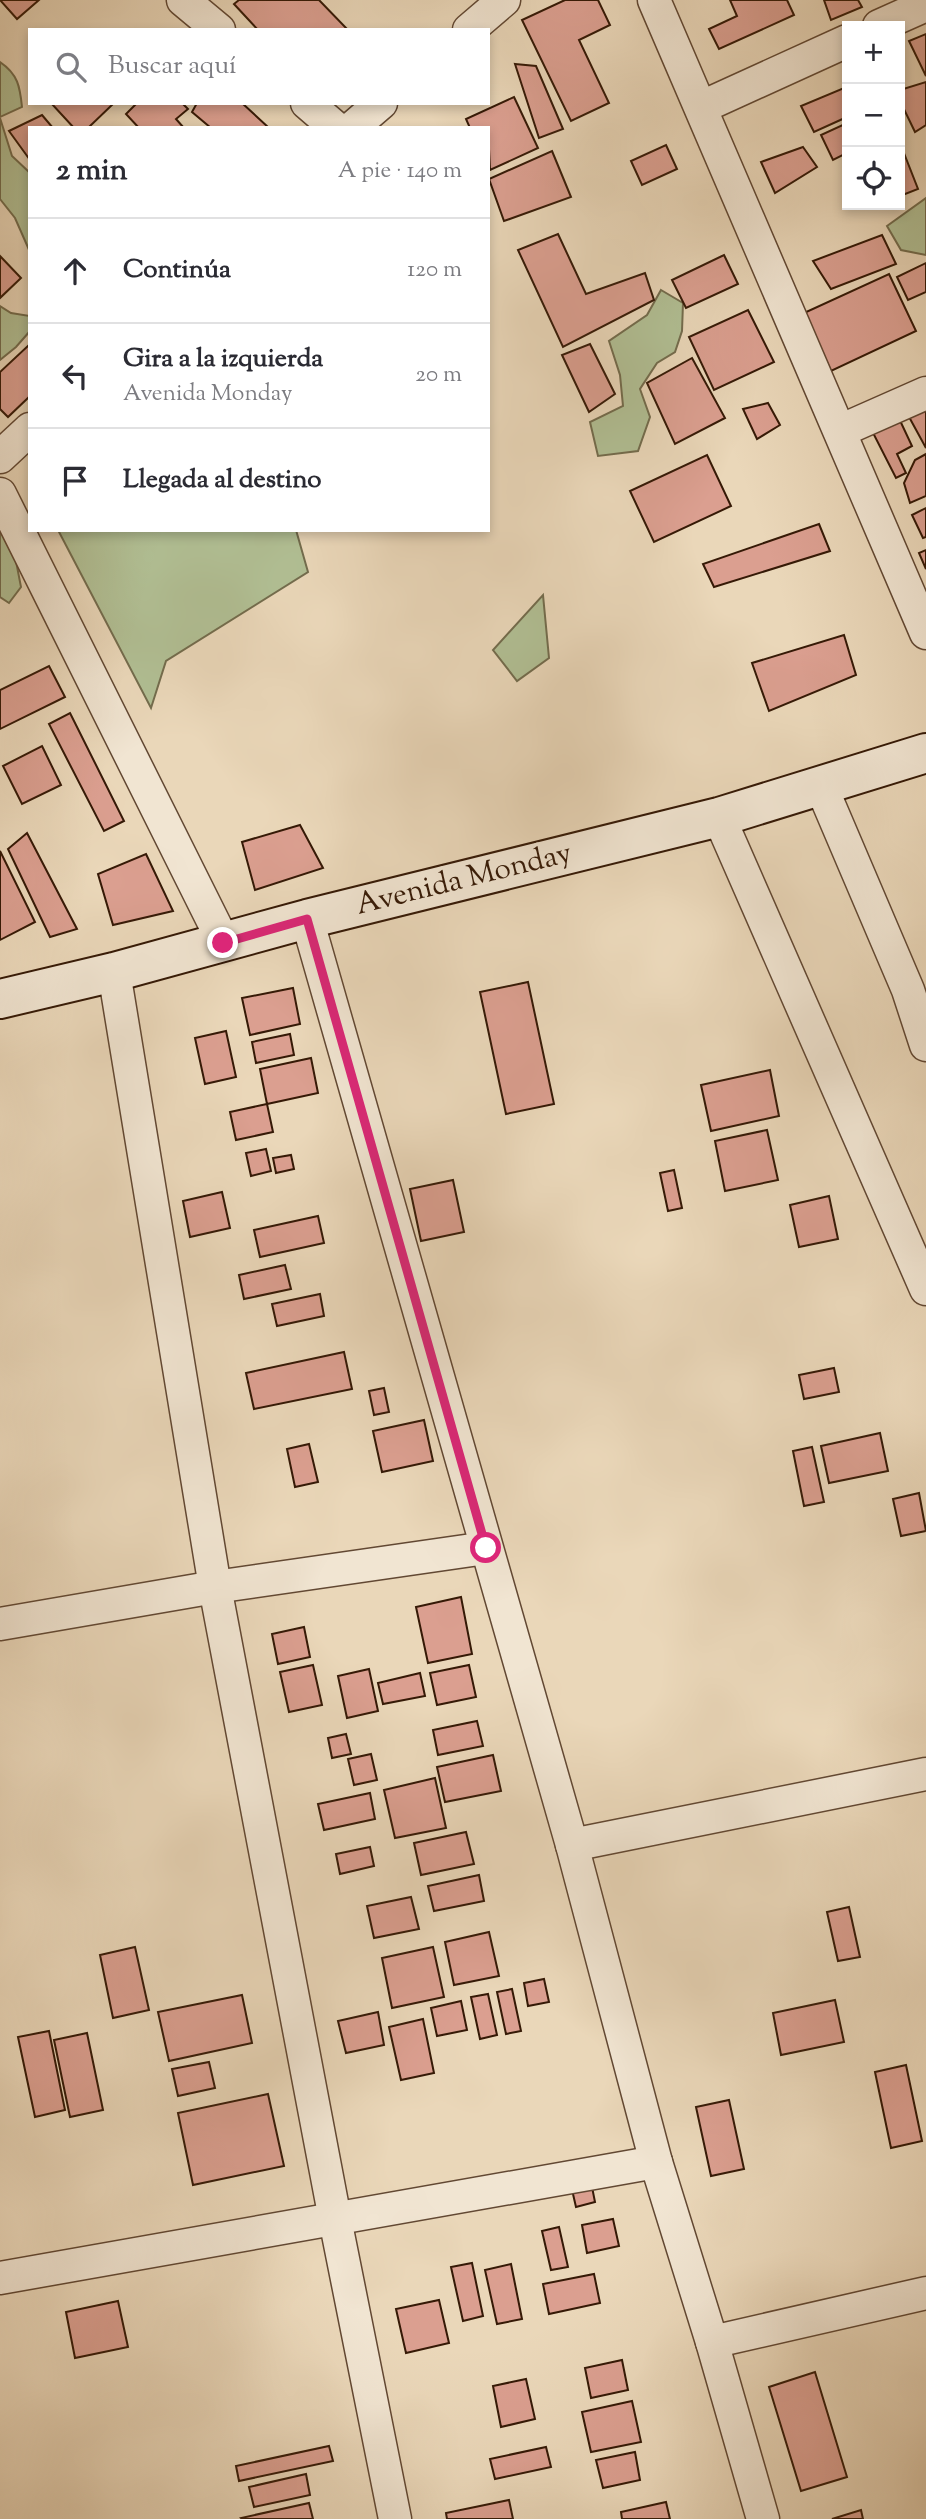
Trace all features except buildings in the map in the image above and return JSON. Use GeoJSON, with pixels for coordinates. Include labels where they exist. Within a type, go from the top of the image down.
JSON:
{"type":"FeatureCollection","features":[{"type":"Feature","properties":{"kind":"main road","name":"Avenida Monday"},"geometry":{"type":"LineString","coordinates":[[0,999],[114,972],[307,919],[719,817],[926,753]]}},
{"type":"Feature","properties":{"kind":"street"},"geometry":{"type":"LineString","coordinates":[[183,0],[217,28]]}},
{"type":"Feature","properties":{"kind":"street"},"geometry":{"type":"LineString","coordinates":[[470,28],[504,0]]}},
{"type":"Feature","properties":{"kind":"street"},"geometry":{"type":"LineString","coordinates":[[654,0],[926,633]]}},
{"type":"Feature","properties":{"kind":"street"},"geometry":{"type":"LineString","coordinates":[[890,21],[926,5]]}},
{"type":"Feature","properties":{"kind":"street"},"geometry":{"type":"LineString","coordinates":[[702,107],[842,43]]}},
{"type":"Feature","properties":{"kind":"street"},"geometry":{"type":"LineString","coordinates":[[309,105],[334,126]]}},
{"type":"Feature","properties":{"kind":"street"},"geometry":{"type":"LineString","coordinates":[[354,126],[379,105]]}},
{"type":"Feature","properties":{"kind":"street"},"geometry":{"type":"LineString","coordinates":[[840,431],[926,393]]}},
{"type":"Feature","properties":{"kind":"street"},"geometry":{"type":"LineString","coordinates":[[0,457],[28,431]]}},
{"type":"Feature","properties":{"kind":"street"},"geometry":{"type":"LineString","coordinates":[[0,494],[223,943]]}},
{"type":"Feature","properties":{"kind":"street"},"geometry":{"type":"LineString","coordinates":[[821,786],[908,990],[926,1045]]}},
{"type":"Feature","properties":{"kind":"street"},"geometry":{"type":"LineString","coordinates":[[719,817],[926,1289]]}},
{"type":"Feature","properties":{"kind":"street"},"geometry":{"type":"LineString","coordinates":[[307,919],[572,1845],[656,2162],[763,2519]]}},
{"type":"Feature","properties":{"kind":"street"},"geometry":{"type":"LineString","coordinates":[[114,972],[215,1587],[395,2519]]}},
{"type":"Feature","properties":{"kind":"street"},"geometry":{"type":"LineString","coordinates":[[0,1624],[215,1587],[486,1548]]}},
{"type":"Feature","properties":{"kind":"street"},"geometry":{"type":"LineString","coordinates":[[572,1845],[926,1774]]}},
{"type":"Feature","properties":{"kind":"street"},"geometry":{"type":"LineString","coordinates":[[0,2277],[656,2162]]}},
{"type":"Feature","properties":{"kind":"street"},"geometry":{"type":"LineString","coordinates":[[712,2342],[926,2293]]}},
{"type":"Feature","properties":{"kind":"green space"},"geometry":{"type":"Polygon","coordinates":[[[0,62],[11,71],[17,82],[22,107],[0,117],[0,62]]]}},
{"type":"Feature","properties":{"kind":"green space"},"geometry":{"type":"Polygon","coordinates":[[[0,118],[12,156],[28,171],[28,247],[15,218],[0,199],[0,118]]]}},
{"type":"Feature","properties":{"kind":"green space"},"geometry":{"type":"Polygon","coordinates":[[[926,198],[926,255],[901,250],[887,226],[926,198]]]}},
{"type":"Feature","properties":{"kind":"green space"},"geometry":{"type":"Polygon","coordinates":[[[661,290],[683,303],[682,331],[675,352],[657,363],[640,389],[650,417],[638,451],[598,456],[590,422],[623,406],[620,375],[609,341],[647,315],[661,290]]]}},
{"type":"Feature","properties":{"kind":"green space"},"geometry":{"type":"Polygon","coordinates":[[[0,306],[11,313],[28,316],[28,333],[0,360],[0,306]]]}},
{"type":"Feature","properties":{"kind":"green space"},"geometry":{"type":"Polygon","coordinates":[[[0,520],[15,556],[21,587],[9,603],[0,597],[0,520]]]}},
{"type":"Feature","properties":{"kind":"green space"},"geometry":{"type":"Polygon","coordinates":[[[59,532],[297,532],[308,572],[166,661],[151,708],[59,532]]]}},
{"type":"Feature","properties":{"kind":"green space"},"geometry":{"type":"Polygon","coordinates":[[[543,595],[549,658],[517,681],[493,650],[543,595]]]}},
{"type":"Feature","properties":{"kind":"route"},"geometry":{"type":"LineString","coordinates":[[223,943],[307,919],[486,1548]]}}]}
